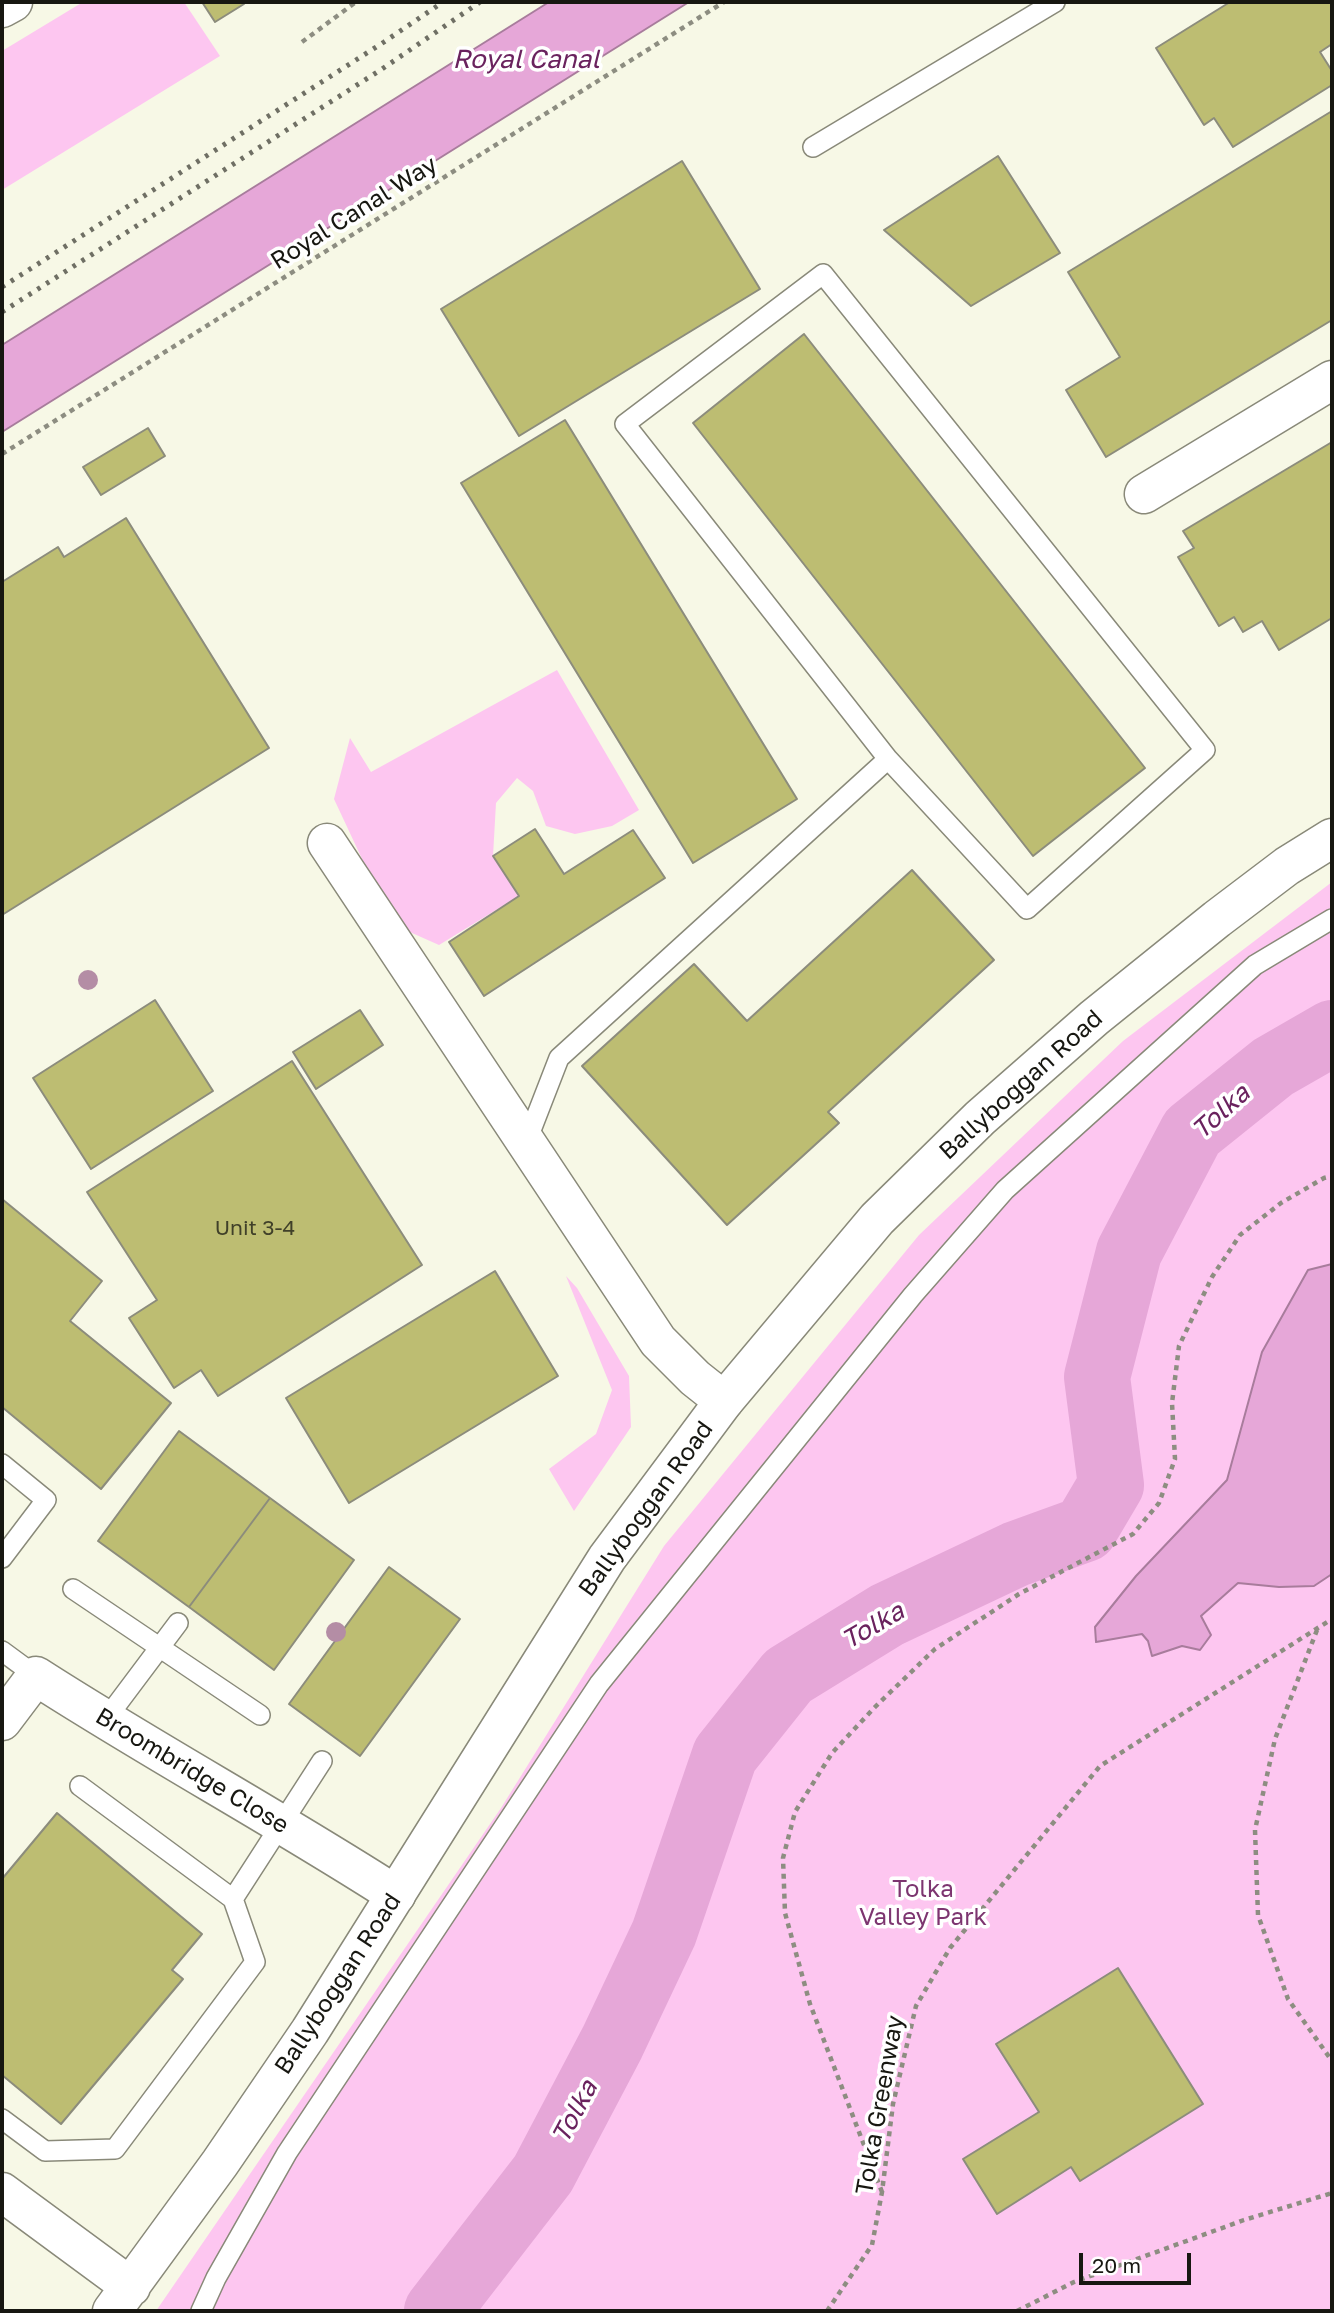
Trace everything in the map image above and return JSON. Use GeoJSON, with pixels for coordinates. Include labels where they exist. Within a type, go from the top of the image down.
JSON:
{"type":"FeatureCollection","features":[{"type":"Feature","properties":{"kind":"street"},"geometry":{"type":"LineString","coordinates":[[2,8],[13,2]]}},
{"type":"Feature","properties":{"kind":"street"},"geometry":{"type":"LineString","coordinates":[[1144,494],[1332,380]]}},
{"type":"Feature","properties":{"kind":"street","name":"Ballyboggan Road"},"geometry":{"type":"LineString","coordinates":[[121,2299],[310,2031],[607,1558],[724,1401],[877,1219],[981,1118],[1094,1018],[1217,919],[1287,866],[1332,838]]}},
{"type":"Feature","properties":{"kind":"street"},"geometry":{"type":"LineString","coordinates":[[327,843],[659,1341],[695,1378],[724,1401]]}},
{"type":"Feature","properties":{"kind":"street"},"geometry":{"type":"LineString","coordinates":[[2,1721],[36,1676]]}},
{"type":"Feature","properties":{"kind":"street","name":"Broombridge Close"},"geometry":{"type":"LineString","coordinates":[[36,1676],[396,1895]]}},
{"type":"Feature","properties":{"kind":"street"},"geometry":{"type":"LineString","coordinates":[[2,2192],[121,2299]]}},
{"type":"Feature","properties":{"kind":"lane"},"geometry":{"type":"LineString","coordinates":[[813,146],[1055,2]]}},
{"type":"Feature","properties":{"kind":"lane"},"geometry":{"type":"LineString","coordinates":[[823,274],[1205,750],[1027,909],[888,759],[625,424],[823,274]]}},
{"type":"Feature","properties":{"kind":"lane"},"geometry":{"type":"LineString","coordinates":[[526,1144],[559,1058],[888,759]]}},
{"type":"Feature","properties":{"kind":"lane"},"geometry":{"type":"LineString","coordinates":[[201,2311],[216,2278],[287,2153],[599,1684],[904,1305],[1015,1182],[1255,965],[1332,919]]}},
{"type":"Feature","properties":{"kind":"lane"},"geometry":{"type":"LineString","coordinates":[[2,1464],[46,1500],[2,1558]]}},
{"type":"Feature","properties":{"kind":"lane"},"geometry":{"type":"LineString","coordinates":[[73,1589],[260,1715]]}},
{"type":"Feature","properties":{"kind":"lane"},"geometry":{"type":"LineString","coordinates":[[106,1719],[178,1623]]}},
{"type":"Feature","properties":{"kind":"lane"},"geometry":{"type":"LineString","coordinates":[[2,1651],[36,1676]]}},
{"type":"Feature","properties":{"kind":"lane"},"geometry":{"type":"LineString","coordinates":[[233,1899],[322,1761]]}},
{"type":"Feature","properties":{"kind":"lane"},"geometry":{"type":"LineString","coordinates":[[2,2119],[45,2151],[115,2149],[255,1962],[233,1899],[80,1786]]}},
{"type":"Feature","properties":{"kind":"path"},"geometry":{"type":"LineString","coordinates":[[302,42],[356,2]]}},
{"type":"Feature","properties":{"kind":"path","name":"Royal Canal Way"},"geometry":{"type":"LineString","coordinates":[[2,454],[724,2]]}},
{"type":"Feature","properties":{"kind":"path"},"geometry":{"type":"LineString","coordinates":[[882,2192],[810,2004],[785,1913],[783,1858],[794,1812],[832,1753],[935,1649],[1018,1594],[1133,1534],[1158,1503],[1175,1459],[1172,1403],[1179,1346],[1212,1277],[1240,1235],[1281,1203],[1332,1176]]}},
{"type":"Feature","properties":{"kind":"path","name":"Tolka Greenway"},"geometry":{"type":"LineString","coordinates":[[827,2311],[872,2245],[894,2104],[916,2006],[950,1948],[1100,1766],[1332,1619]]}},
{"type":"Feature","properties":{"kind":"path"},"geometry":{"type":"LineString","coordinates":[[1317,1629],[1275,1739],[1255,1830],[1255,1842],[1258,1915],[1288,1999],[1332,2061]]}},
{"type":"Feature","properties":{"kind":"path"},"geometry":{"type":"LineString","coordinates":[[1017,2311],[1074,2282],[1244,2220],[1332,2193]]}},
{"type":"Feature","properties":{"kind":"green space"},"geometry":{"type":"Polygon","coordinates":[[[83,2],[184,2],[220,56],[2,190],[2,51],[83,2]]]}},
{"type":"Feature","properties":{"kind":"green space"},"geometry":{"type":"Polygon","coordinates":[[[557,670],[639,810],[612,826],[575,834],[546,826],[533,791],[517,778],[496,803],[493,856],[519,896],[439,945],[403,929],[370,876],[334,799],[350,738],[371,772],[557,670]]]}},
{"type":"Feature","properties":{"kind":"green space","name":"Tolka Valley Park"},"geometry":{"type":"Polygon","coordinates":[[[1332,882],[1332,2311],[156,2311],[501,1808],[664,1546],[919,1235],[1123,1041],[1332,882]]]}},
{"type":"Feature","properties":{"kind":"green space"},"geometry":{"type":"Polygon","coordinates":[[[566,1276],[577,1288],[629,1376],[631,1427],[574,1511],[549,1469],[596,1434],[612,1390],[566,1276]]]}},
{"type":"Feature","properties":{"kind":"water","name":"Royal Canal"},"geometry":{"type":"Polygon","coordinates":[[[549,2],[689,2],[2,432],[2,345],[549,2]]]}},
{"type":"Feature","properties":{"kind":"water"},"geometry":{"type":"Polygon","coordinates":[[[1332,1264],[1332,1574],[1314,1586],[1279,1587],[1238,1583],[1201,1616],[1211,1635],[1200,1650],[1182,1646],[1152,1656],[1148,1641],[1142,1634],[1096,1642],[1095,1627],[1136,1576],[1227,1480],[1262,1352],[1308,1270],[1332,1264]]]}},
{"type":"Feature","properties":{"kind":"building"},"geometry":{"type":"Polygon","coordinates":[[[202,2],[243,2],[244,4],[215,22],[202,2]]]}},
{"type":"Feature","properties":{"kind":"building"},"geometry":{"type":"Polygon","coordinates":[[[1230,2],[1332,2],[1332,44],[1320,52],[1332,71],[1332,85],[1233,147],[1214,118],[1204,125],[1156,48],[1230,2]]]}},
{"type":"Feature","properties":{"kind":"building"},"geometry":{"type":"Polygon","coordinates":[[[1332,111],[1332,320],[1106,457],[1066,390],[1120,357],[1068,272],[1332,111]]]}},
{"type":"Feature","properties":{"kind":"building"},"geometry":{"type":"Polygon","coordinates":[[[998,156],[1060,253],[971,306],[884,230],[998,156]]]}},
{"type":"Feature","properties":{"kind":"building"},"geometry":{"type":"Polygon","coordinates":[[[682,161],[760,289],[519,436],[441,309],[682,161]]]}},
{"type":"Feature","properties":{"kind":"building"},"geometry":{"type":"Polygon","coordinates":[[[804,334],[1145,768],[1033,856],[693,423],[804,334]]]}},
{"type":"Feature","properties":{"kind":"building"},"geometry":{"type":"Polygon","coordinates":[[[565,420],[797,799],[693,863],[461,483],[565,420]]]}},
{"type":"Feature","properties":{"kind":"building"},"geometry":{"type":"Polygon","coordinates":[[[148,428],[165,456],[101,495],[83,467],[148,428]]]}},
{"type":"Feature","properties":{"kind":"building"},"geometry":{"type":"Polygon","coordinates":[[[1332,442],[1332,618],[1279,650],[1262,621],[1243,632],[1234,617],[1219,626],[1178,557],[1194,548],[1183,531],[1332,442]]]}},
{"type":"Feature","properties":{"kind":"building"},"geometry":{"type":"Polygon","coordinates":[[[126,518],[269,748],[2,915],[2,582],[58,547],[64,557],[126,518]]]}},
{"type":"Feature","properties":{"kind":"building"},"geometry":{"type":"Polygon","coordinates":[[[535,829],[564,874],[633,830],[665,878],[484,996],[449,942],[519,896],[493,856],[535,829]]]}},
{"type":"Feature","properties":{"kind":"building"},"geometry":{"type":"Polygon","coordinates":[[[912,870],[994,960],[828,1112],[839,1123],[727,1225],[582,1066],[694,964],[747,1021],[912,870]]]}},
{"type":"Feature","properties":{"kind":"building"},"geometry":{"type":"Polygon","coordinates":[[[155,1000],[213,1091],[91,1169],[33,1078],[155,1000]]]}},
{"type":"Feature","properties":{"kind":"building"},"geometry":{"type":"Polygon","coordinates":[[[360,1010],[383,1045],[316,1089],[293,1052],[360,1010]]]}},
{"type":"Feature","properties":{"kind":"building"},"geometry":{"type":"Polygon","coordinates":[[[292,1061],[422,1265],[218,1396],[201,1370],[174,1388],[129,1318],[157,1300],[87,1192],[292,1061]]]}},
{"type":"Feature","properties":{"kind":"building"},"geometry":{"type":"Polygon","coordinates":[[[2,1199],[102,1281],[70,1321],[171,1403],[101,1489],[2,1407],[2,1199]]]}},
{"type":"Feature","properties":{"kind":"building"},"geometry":{"type":"Polygon","coordinates":[[[495,1271],[558,1376],[349,1503],[286,1398],[495,1271]]]}},
{"type":"Feature","properties":{"kind":"building"},"geometry":{"type":"Polygon","coordinates":[[[179,1431],[270,1498],[189,1607],[98,1541],[179,1431]]]}},
{"type":"Feature","properties":{"kind":"building"},"geometry":{"type":"Polygon","coordinates":[[[270,1498],[354,1560],[274,1670],[189,1607],[270,1498]]]}},
{"type":"Feature","properties":{"kind":"building"},"geometry":{"type":"Polygon","coordinates":[[[389,1567],[460,1619],[360,1756],[289,1704],[389,1567]]]}},
{"type":"Feature","properties":{"kind":"building"},"geometry":{"type":"Polygon","coordinates":[[[57,1813],[202,1934],[172,1970],[183,1979],[61,2124],[2,2075],[2,1879],[57,1813]]]}},
{"type":"Feature","properties":{"kind":"building"},"geometry":{"type":"Polygon","coordinates":[[[1118,1968],[1203,2104],[1080,2181],[1071,2167],[997,2214],[963,2159],[1039,2112],[996,2044],[1118,1968]]]}},
{"type":"Feature","properties":{"kind":"waterway","name":"Tolka"},"geometry":{"type":"LineString","coordinates":[[437,2311],[543,2174],[612,2043],[664,1933],[725,1755],[788,1676],[887,1615],[1016,1554],[1085,1529],[1111,1485],[1097,1377],[1129,1252],[1192,1132],[1273,1067],[1332,1033]]}},
{"type":"Feature","properties":{"kind":"railway"},"geometry":{"type":"LineString","coordinates":[[2,287],[443,2]]}},
{"type":"Feature","properties":{"kind":"railway"},"geometry":{"type":"LineString","coordinates":[[2,312],[382,69],[480,2]]}}]}
